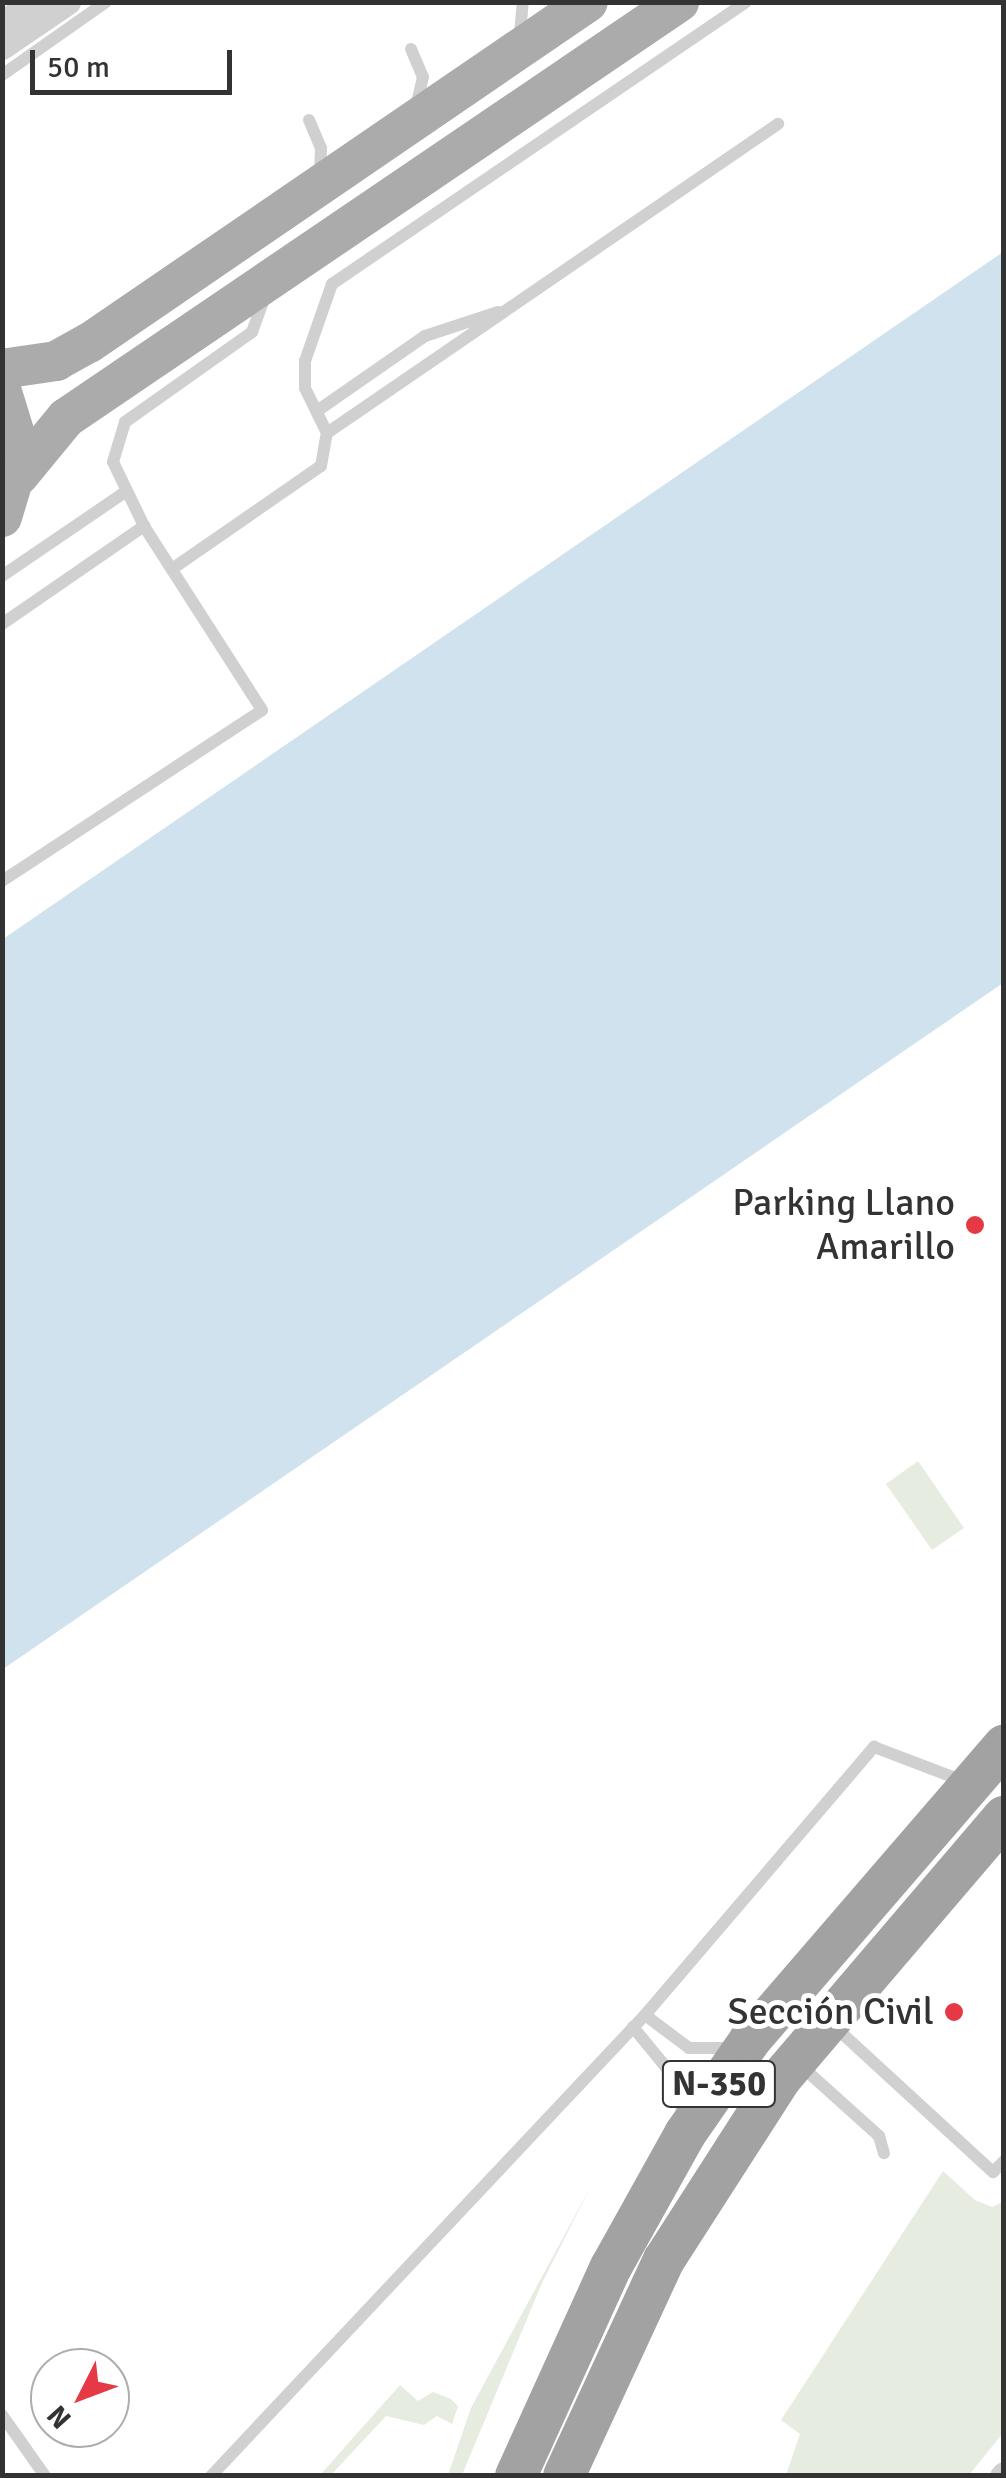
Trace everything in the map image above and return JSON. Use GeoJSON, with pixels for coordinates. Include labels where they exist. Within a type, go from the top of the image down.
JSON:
{"type":"FeatureCollection","features":[{"type":"Feature","properties":{"kind":"highway","name":"N-350"},"geometry":{"type":"LineString","coordinates":[[516,2476],[612,2267],[685,2134],[750,2040],[1004,1746]]}},
{"type":"Feature","properties":{"kind":"highway","name":"N-350"},"geometry":{"type":"LineString","coordinates":[[564,2476],[664,2260],[795,2060],[998,1833]]}},
{"type":"Feature","properties":{"kind":"main road"},"geometry":{"type":"LineString","coordinates":[[2,368],[56,361],[89,343],[588,2]]}},
{"type":"Feature","properties":{"kind":"main road"},"geometry":{"type":"LineString","coordinates":[[2,517],[19,475],[66,418],[680,2]]}},
{"type":"Feature","properties":{"kind":"main road"},"geometry":{"type":"LineString","coordinates":[[2,392],[19,433],[19,475]]}},
{"type":"Feature","properties":{"kind":"street"},"geometry":{"type":"LineString","coordinates":[[2,23],[32,2]]}},
{"type":"Feature","properties":{"kind":"street"},"geometry":{"type":"LineString","coordinates":[[2,48],[68,2]]}},
{"type":"Feature","properties":{"kind":"lane"},"geometry":{"type":"LineString","coordinates":[[2,74],[106,2]]}},
{"type":"Feature","properties":{"kind":"lane"},"geometry":{"type":"LineString","coordinates":[[510,56],[523,27],[523,2]]}},
{"type":"Feature","properties":{"kind":"lane"},"geometry":{"type":"LineString","coordinates":[[172,569],[321,466],[327,433],[306,388],[305,361],[332,284],[746,2]]}},
{"type":"Feature","properties":{"kind":"lane"},"geometry":{"type":"LineString","coordinates":[[405,129],[421,98],[423,77],[411,50]]}},
{"type":"Feature","properties":{"kind":"lane"},"geometry":{"type":"LineString","coordinates":[[308,120],[323,162],[308,194]]}},
{"type":"Feature","properties":{"kind":"lane"},"geometry":{"type":"LineString","coordinates":[[327,433],[778,124]]}},
{"type":"Feature","properties":{"kind":"lane"},"geometry":{"type":"LineString","coordinates":[[2,881],[262,710],[144,526],[113,462],[125,422],[252,332],[271,278]]}},
{"type":"Feature","properties":{"kind":"lane"},"geometry":{"type":"LineString","coordinates":[[316,411],[424,336],[505,311]]}},
{"type":"Feature","properties":{"kind":"lane"},"geometry":{"type":"LineString","coordinates":[[2,576],[125,492]]}},
{"type":"Feature","properties":{"kind":"lane"},"geometry":{"type":"LineString","coordinates":[[2,624],[144,526]]}},
{"type":"Feature","properties":{"kind":"lane"},"geometry":{"type":"LineString","coordinates":[[211,2476],[644,2015],[874,1747],[953,1781],[974,1778]]}},
{"type":"Feature","properties":{"kind":"lane"},"geometry":{"type":"LineString","coordinates":[[644,2015],[688,2048],[727,2049],[750,2040]]}},
{"type":"Feature","properties":{"kind":"lane"},"geometry":{"type":"LineString","coordinates":[[829,2020],[993,2172],[1004,2161]]}},
{"type":"Feature","properties":{"kind":"lane"},"geometry":{"type":"LineString","coordinates":[[633,2027],[670,2072],[685,2134]]}},
{"type":"Feature","properties":{"kind":"lane"},"geometry":{"type":"LineString","coordinates":[[795,2060],[879,2136],[884,2153]]}},
{"type":"Feature","properties":{"kind":"lane"},"geometry":{"type":"LineString","coordinates":[[2,2415],[46,2476]]}},
{"type":"Feature","properties":{"kind":"shaded area"},"geometry":{"type":"Polygon","coordinates":[[[918,1461],[964,1528],[932,1550],[886,1484],[918,1461]]]}},
{"type":"Feature","properties":{"kind":"shaded area"},"geometry":{"type":"Polygon","coordinates":[[[943,2171],[975,2200],[992,2207],[1003,2202],[1003,2433],[969,2475],[786,2475],[800,2434],[781,2420],[943,2171]]]}},
{"type":"Feature","properties":{"kind":"shaded area"},"geometry":{"type":"Polygon","coordinates":[[[591,2186],[542,2283],[462,2475],[448,2475],[471,2408],[591,2186]]]}},
{"type":"Feature","properties":{"kind":"shaded area"},"geometry":{"type":"Polygon","coordinates":[[[400,2385],[418,2401],[433,2392],[451,2399],[458,2406],[452,2424],[437,2416],[424,2425],[386,2416],[331,2475],[320,2475],[400,2385]]]}},
{"type":"Feature","properties":{"kind":"water"},"geometry":{"type":"Polygon","coordinates":[[[1003,252],[1003,983],[3,1669],[3,939],[1003,252]]]}},
{"type":"Feature","properties":{"kind":"place","name":"Parking Llano Amarillo"},"geometry":{"type":"Point","coordinates":[975,1225]}},
{"type":"Feature","properties":{"kind":"place","name":"Sección Civil"},"geometry":{"type":"Point","coordinates":[954,2012]}}]}
